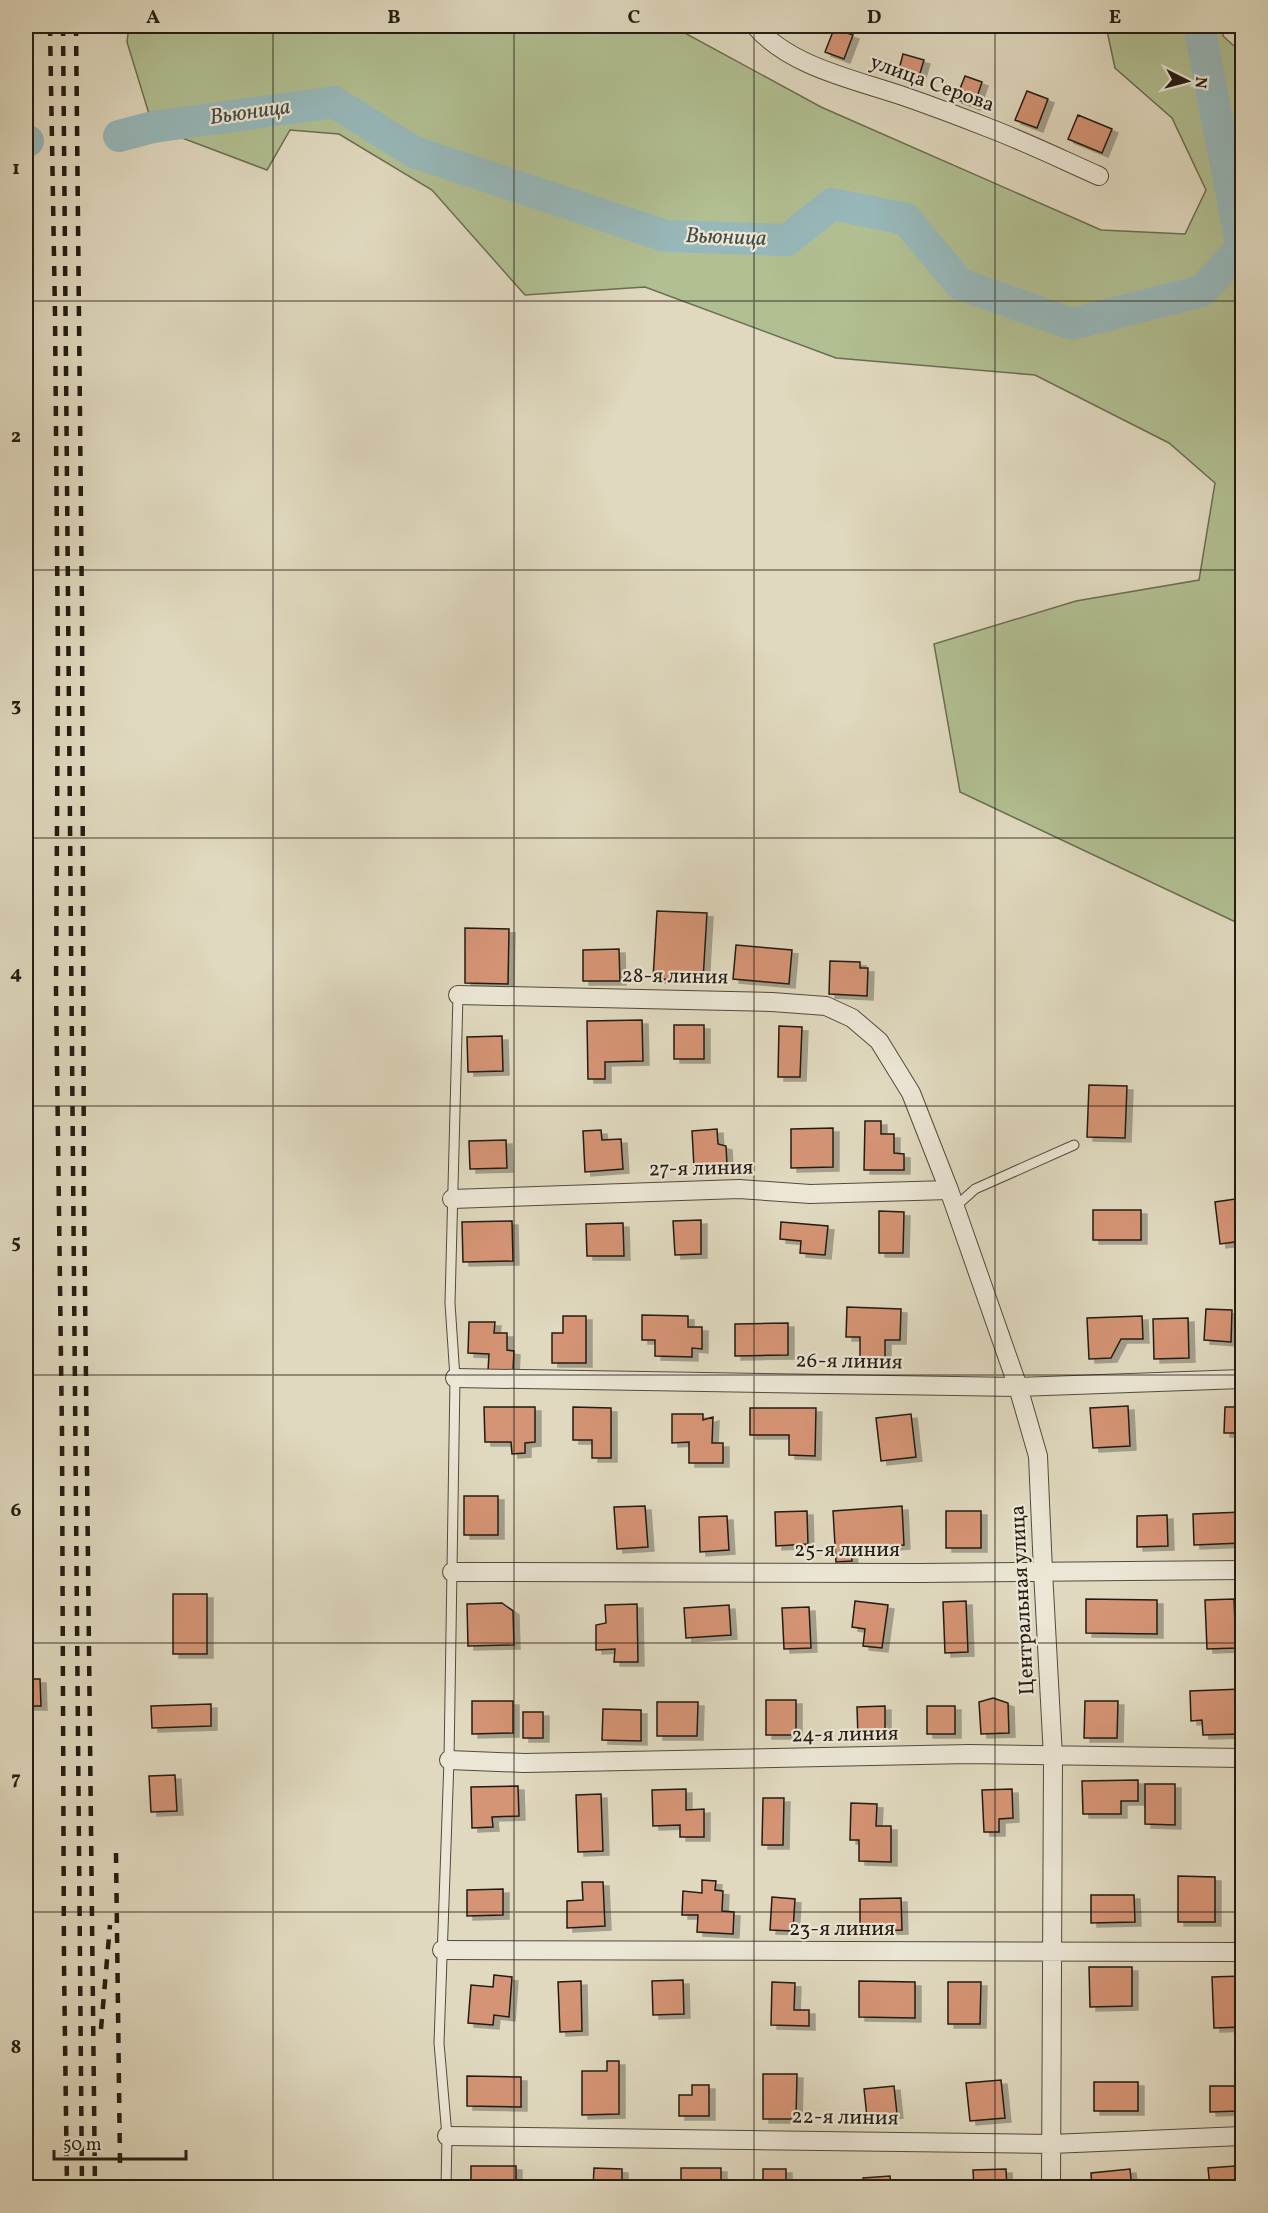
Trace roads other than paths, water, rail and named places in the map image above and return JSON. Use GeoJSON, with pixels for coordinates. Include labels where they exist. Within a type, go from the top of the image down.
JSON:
{"type":"FeatureCollection","features":[{"type":"Feature","properties":{"kind":"street","name":"улица Серова"},"geometry":{"type":"LineString","coordinates":[[755,26],[764,36],[790,54],[827,71],[993,129],[1099,176]]}},
{"type":"Feature","properties":{"kind":"street","name":"28-я линия"},"geometry":{"type":"LineString","coordinates":[[458,995],[772,1002],[826,1006],[852,1018],[879,1041]]}},
{"type":"Feature","properties":{"kind":"street","name":"Центральная улица"},"geometry":{"type":"LineString","coordinates":[[879,1041],[911,1093],[956,1207],[1018,1388],[1038,1456],[1053,1757],[1051,2187]]}},
{"type":"Feature","properties":{"kind":"street","name":"27-я линия"},"geometry":{"type":"LineString","coordinates":[[452,1199],[739,1189],[810,1194],[949,1190]]}},
{"type":"Feature","properties":{"kind":"street","name":"26-я линия"},"geometry":{"type":"LineString","coordinates":[[455,1378],[1018,1388],[1242,1380]]}},
{"type":"Feature","properties":{"kind":"street","name":"25-я линия"},"geometry":{"type":"LineString","coordinates":[[452,1572],[1242,1570]]}},
{"type":"Feature","properties":{"kind":"street","name":"24-я линия"},"geometry":{"type":"LineString","coordinates":[[449,1760],[524,1763],[969,1755],[1242,1758]]}},
{"type":"Feature","properties":{"kind":"street","name":"23-я линия"},"geometry":{"type":"LineString","coordinates":[[442,1950],[1242,1952]]}},
{"type":"Feature","properties":{"kind":"street","name":"22-я линия"},"geometry":{"type":"LineString","coordinates":[[447,2136],[1051,2144],[1242,2136]]}},
{"type":"Feature","properties":{"kind":"lane"},"geometry":{"type":"LineString","coordinates":[[446,2187],[447,2136],[439,2043],[449,1760],[455,1378],[450,1303],[458,995]]}},
{"type":"Feature","properties":{"kind":"lane"},"geometry":{"type":"LineString","coordinates":[[956,1207],[975,1190],[1074,1145]]}},
{"type":"Feature","properties":{"kind":"waterway","name":"Вьюница"},"geometry":{"type":"LineString","coordinates":[[119,136],[153,127],[334,102],[414,152],[666,236],[787,240],[832,204],[906,219],[960,284],[1072,324],[1202,291],[1242,247],[1199,26]]}},
{"type":"Feature","properties":{"kind":"railway"},"geometry":{"type":"LineString","coordinates":[[50,26],[58,661],[56,989],[62,1433],[67,2188]]}},
{"type":"Feature","properties":{"kind":"railway"},"geometry":{"type":"LineString","coordinates":[[63,26],[82,2188]]}},
{"type":"Feature","properties":{"kind":"railway"},"geometry":{"type":"LineString","coordinates":[[76,26],[82,612],[84,1201],[95,2188]]}},
{"type":"Feature","properties":{"kind":"railway"},"geometry":{"type":"LineString","coordinates":[[116,1853],[120,2164]]}},
{"type":"Feature","properties":{"kind":"railway"},"geometry":{"type":"LineString","coordinates":[[101,2029],[110,1925]]}}]}
